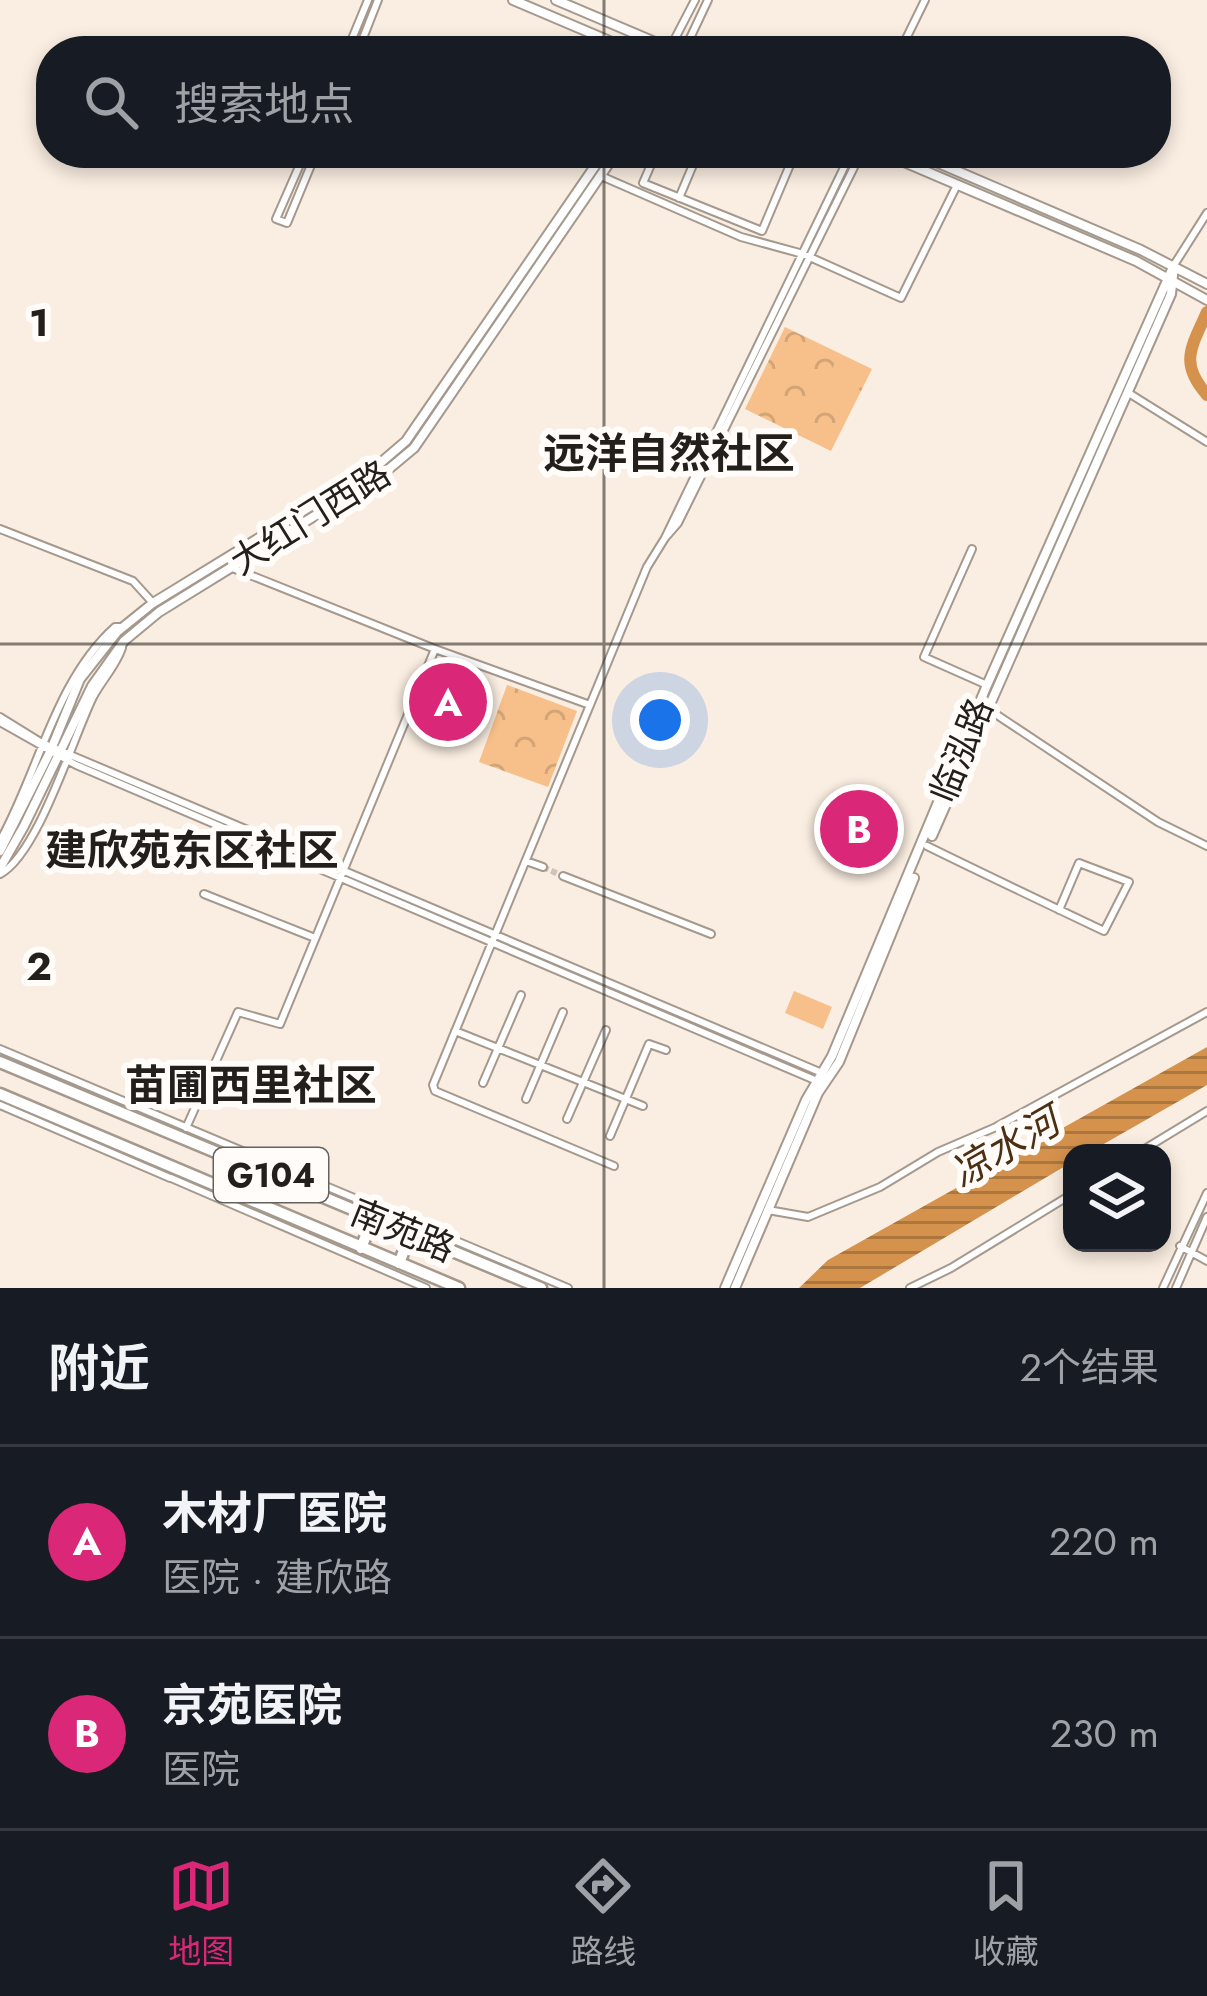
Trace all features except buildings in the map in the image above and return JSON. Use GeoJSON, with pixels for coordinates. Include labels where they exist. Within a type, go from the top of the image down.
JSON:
{"type":"FeatureCollection","features":[{"type":"Feature","properties":{"kind":"highway","name":"南苑路"},"geometry":{"type":"LineString","coordinates":[[0,1062],[541,1288]]}},
{"type":"Feature","properties":{"kind":"highway","name":"南苑路"},"geometry":{"type":"LineString","coordinates":[[0,1100],[459,1288]]}},
{"type":"Feature","properties":{"kind":"highway"},"geometry":{"type":"LineString","coordinates":[[361,1248],[373,1218]]}},
{"type":"Feature","properties":{"kind":"highway"},"geometry":{"type":"LineString","coordinates":[[399,1263],[411,1233]]}},
{"type":"Feature","properties":{"kind":"main road"},"geometry":{"type":"LineString","coordinates":[[513,0],[598,36]]}},
{"type":"Feature","properties":{"kind":"main road"},"geometry":{"type":"LineString","coordinates":[[556,0],[641,36]]}},
{"type":"Feature","properties":{"kind":"main road","name":"大红门西路"},"geometry":{"type":"LineString","coordinates":[[0,871],[56,751],[76,681],[122,628],[153,603],[378,465],[406,441],[594,168]]}},
{"type":"Feature","properties":{"kind":"main road","name":"大红门西路"},"geometry":{"type":"LineString","coordinates":[[0,851],[92,686],[124,640],[230,567],[384,473],[414,448],[606,168]]}},
{"type":"Feature","properties":{"kind":"main road"},"geometry":{"type":"LineString","coordinates":[[919,168],[1171,279],[1207,300]]}},
{"type":"Feature","properties":{"kind":"main road"},"geometry":{"type":"LineString","coordinates":[[950,168],[1203,281]]}},
{"type":"Feature","properties":{"kind":"main road"},"geometry":{"type":"LineString","coordinates":[[1171,279],[1174,265]]}},
{"type":"Feature","properties":{"kind":"main road","name":"临泓路"},"geometry":{"type":"LineString","coordinates":[[735,1288],[822,1078],[839,1062],[927,846],[1127,392],[1171,279]]}},
{"type":"Feature","properties":{"kind":"main road","name":"临泓路"},"geometry":{"type":"LineString","coordinates":[[725,1288],[832,1056],[986,685],[1171,279]]}},
{"type":"Feature","properties":{"kind":"street"},"geometry":{"type":"LineString","coordinates":[[352,36],[368,0]]}},
{"type":"Feature","properties":{"kind":"street"},"geometry":{"type":"LineString","coordinates":[[364,36],[378,0]]}},
{"type":"Feature","properties":{"kind":"street"},"geometry":{"type":"LineString","coordinates":[[680,36],[695,0]]}},
{"type":"Feature","properties":{"kind":"street"},"geometry":{"type":"LineString","coordinates":[[684,36],[708,0]]}},
{"type":"Feature","properties":{"kind":"street"},"geometry":{"type":"LineString","coordinates":[[907,36],[925,0]]}},
{"type":"Feature","properties":{"kind":"street"},"geometry":{"type":"LineString","coordinates":[[298,168],[276,219],[287,223],[310,168]]}},
{"type":"Feature","properties":{"kind":"street"},"geometry":{"type":"LineString","coordinates":[[650,168],[643,183],[762,231],[789,168]]}},
{"type":"Feature","properties":{"kind":"street"},"geometry":{"type":"LineString","coordinates":[[679,198],[692,168]]}},
{"type":"Feature","properties":{"kind":"street"},"geometry":{"type":"LineString","coordinates":[[614,1166],[435,1091],[433,1085],[647,567],[844,168]]}},
{"type":"Feature","properties":{"kind":"street"},"geometry":{"type":"LineString","coordinates":[[805,254],[853,168]]}},
{"type":"Feature","properties":{"kind":"street"},"geometry":{"type":"LineString","coordinates":[[601,176],[741,237],[805,254],[901,298],[957,184]]}},
{"type":"Feature","properties":{"kind":"street"},"geometry":{"type":"LineString","coordinates":[[1174,265],[1207,213]]}},
{"type":"Feature","properties":{"kind":"street"},"geometry":{"type":"LineString","coordinates":[[741,237],[747,226]]}},
{"type":"Feature","properties":{"kind":"street"},"geometry":{"type":"LineString","coordinates":[[1127,392],[1207,442]]}},
{"type":"Feature","properties":{"kind":"street"},"geometry":{"type":"LineString","coordinates":[[0,529],[133,581],[153,603]]}},
{"type":"Feature","properties":{"kind":"street"},"geometry":{"type":"LineString","coordinates":[[972,548],[924,657],[986,685]]}},
{"type":"Feature","properties":{"kind":"street"},"geometry":{"type":"LineString","coordinates":[[230,567],[590,705]]}},
{"type":"Feature","properties":{"kind":"street"},"geometry":{"type":"LineString","coordinates":[[186,1127],[238,1012],[280,1024],[435,649]]}},
{"type":"Feature","properties":{"kind":"street"},"geometry":{"type":"LineString","coordinates":[[988,710],[1158,822],[1207,846]]}},
{"type":"Feature","properties":{"kind":"street"},"geometry":{"type":"LineString","coordinates":[[0,720],[56,751],[822,1078]]}},
{"type":"Feature","properties":{"kind":"street"},"geometry":{"type":"LineString","coordinates":[[0,841],[56,751]]}},
{"type":"Feature","properties":{"kind":"street"},"geometry":{"type":"LineString","coordinates":[[927,846],[1059,910],[1104,931],[1129,882],[1078,863],[1059,910]]}},
{"type":"Feature","properties":{"kind":"street"},"geometry":{"type":"LineString","coordinates":[[526,861],[543,867]]}},
{"type":"Feature","properties":{"kind":"street"},"geometry":{"type":"LineString","coordinates":[[563,876],[711,934]]}},
{"type":"Feature","properties":{"kind":"street"},"geometry":{"type":"LineString","coordinates":[[204,894],[315,938]]}},
{"type":"Feature","properties":{"kind":"street"},"geometry":{"type":"LineString","coordinates":[[483,1083],[521,995]]}},
{"type":"Feature","properties":{"kind":"street"},"geometry":{"type":"LineString","coordinates":[[526,1099],[563,1012]]}},
{"type":"Feature","properties":{"kind":"street"},"geometry":{"type":"LineString","coordinates":[[768,1210],[808,1217],[880,1187],[1207,1012]]}},
{"type":"Feature","properties":{"kind":"street"},"geometry":{"type":"LineString","coordinates":[[567,1119],[606,1030]]}},
{"type":"Feature","properties":{"kind":"street"},"geometry":{"type":"LineString","coordinates":[[455,1031],[643,1106]]}},
{"type":"Feature","properties":{"kind":"street"},"geometry":{"type":"LineString","coordinates":[[610,1136],[649,1044],[666,1050]]}},
{"type":"Feature","properties":{"kind":"street"},"geometry":{"type":"LineString","coordinates":[[0,1049],[568,1288]]}},
{"type":"Feature","properties":{"kind":"street"},"geometry":{"type":"LineString","coordinates":[[0,1100],[10,1109],[426,1288]]}},
{"type":"Feature","properties":{"kind":"street"},"geometry":{"type":"LineString","coordinates":[[1153,1144],[1207,1111]]}},
{"type":"Feature","properties":{"kind":"street"},"geometry":{"type":"LineString","coordinates":[[171,1178],[191,1177]]}},
{"type":"Feature","properties":{"kind":"street"},"geometry":{"type":"LineString","coordinates":[[1163,1288],[1207,1192]]}},
{"type":"Feature","properties":{"kind":"street"},"geometry":{"type":"LineString","coordinates":[[910,1288],[1063,1200]]}},
{"type":"Feature","properties":{"kind":"street"},"geometry":{"type":"LineString","coordinates":[[1176,1288],[1207,1217]]}},
{"type":"Feature","properties":{"kind":"street"},"geometry":{"type":"LineString","coordinates":[[1180,1246],[1207,1261]]}},
{"type":"Feature","properties":{"kind":"green space"},"geometry":{"type":"Polygon","coordinates":[[[785,327],[872,369],[831,451],[745,409],[785,327]]]}},
{"type":"Feature","properties":{"kind":"green space"},"geometry":{"type":"Polygon","coordinates":[[[837,358],[867,372],[854,400],[824,386],[837,358]]]}},
{"type":"Feature","properties":{"kind":"green space"},"geometry":{"type":"Polygon","coordinates":[[[507,685],[577,711],[548,787],[479,762],[507,685]]]}},
{"type":"Feature","properties":{"kind":"green space"},"geometry":{"type":"Polygon","coordinates":[[[794,991],[832,1007],[823,1029],[785,1013],[794,991]]]}},
{"type":"Feature","properties":{"kind":"shaded area"},"geometry":{"type":"Polygon","coordinates":[[[1207,1047],[1207,1085],[1104,1144],[1063,1144],[1063,1167],[860,1288],[799,1288],[828,1260],[1207,1047]]]}},
{"type":"Feature","properties":{"kind":"waterway"},"geometry":{"type":"LineString","coordinates":[[1207,312],[1190,355],[1193,374],[1207,395]]}},
{"type":"Feature","properties":{"kind":"tunnel"},"geometry":{"type":"LineString","coordinates":[[543,867],[563,876]]}},
{"type":"Feature","properties":{"kind":"place","name":"木材厂医院"},"geometry":{"type":"Point","coordinates":[448,702]}},
{"type":"Feature","properties":{"kind":"place","name":"京苑医院"},"geometry":{"type":"Point","coordinates":[859,829]}},
{"type":"Feature","properties":{"kind":"district","name":"远洋自然社区"},"geometry":{"type":"Point","coordinates":[669,453]}},
{"type":"Feature","properties":{"kind":"district","name":"建欣苑东区社区"},"geometry":{"type":"Point","coordinates":[192,850]}},
{"type":"Feature","properties":{"kind":"district","name":"苗圃西里社区"},"geometry":{"type":"Point","coordinates":[251,1085]}},
{"type":"Feature","properties":{"kind":"water label","name":"凉水河"},"geometry":{"type":"Point","coordinates":[1005,1147]}}]}
